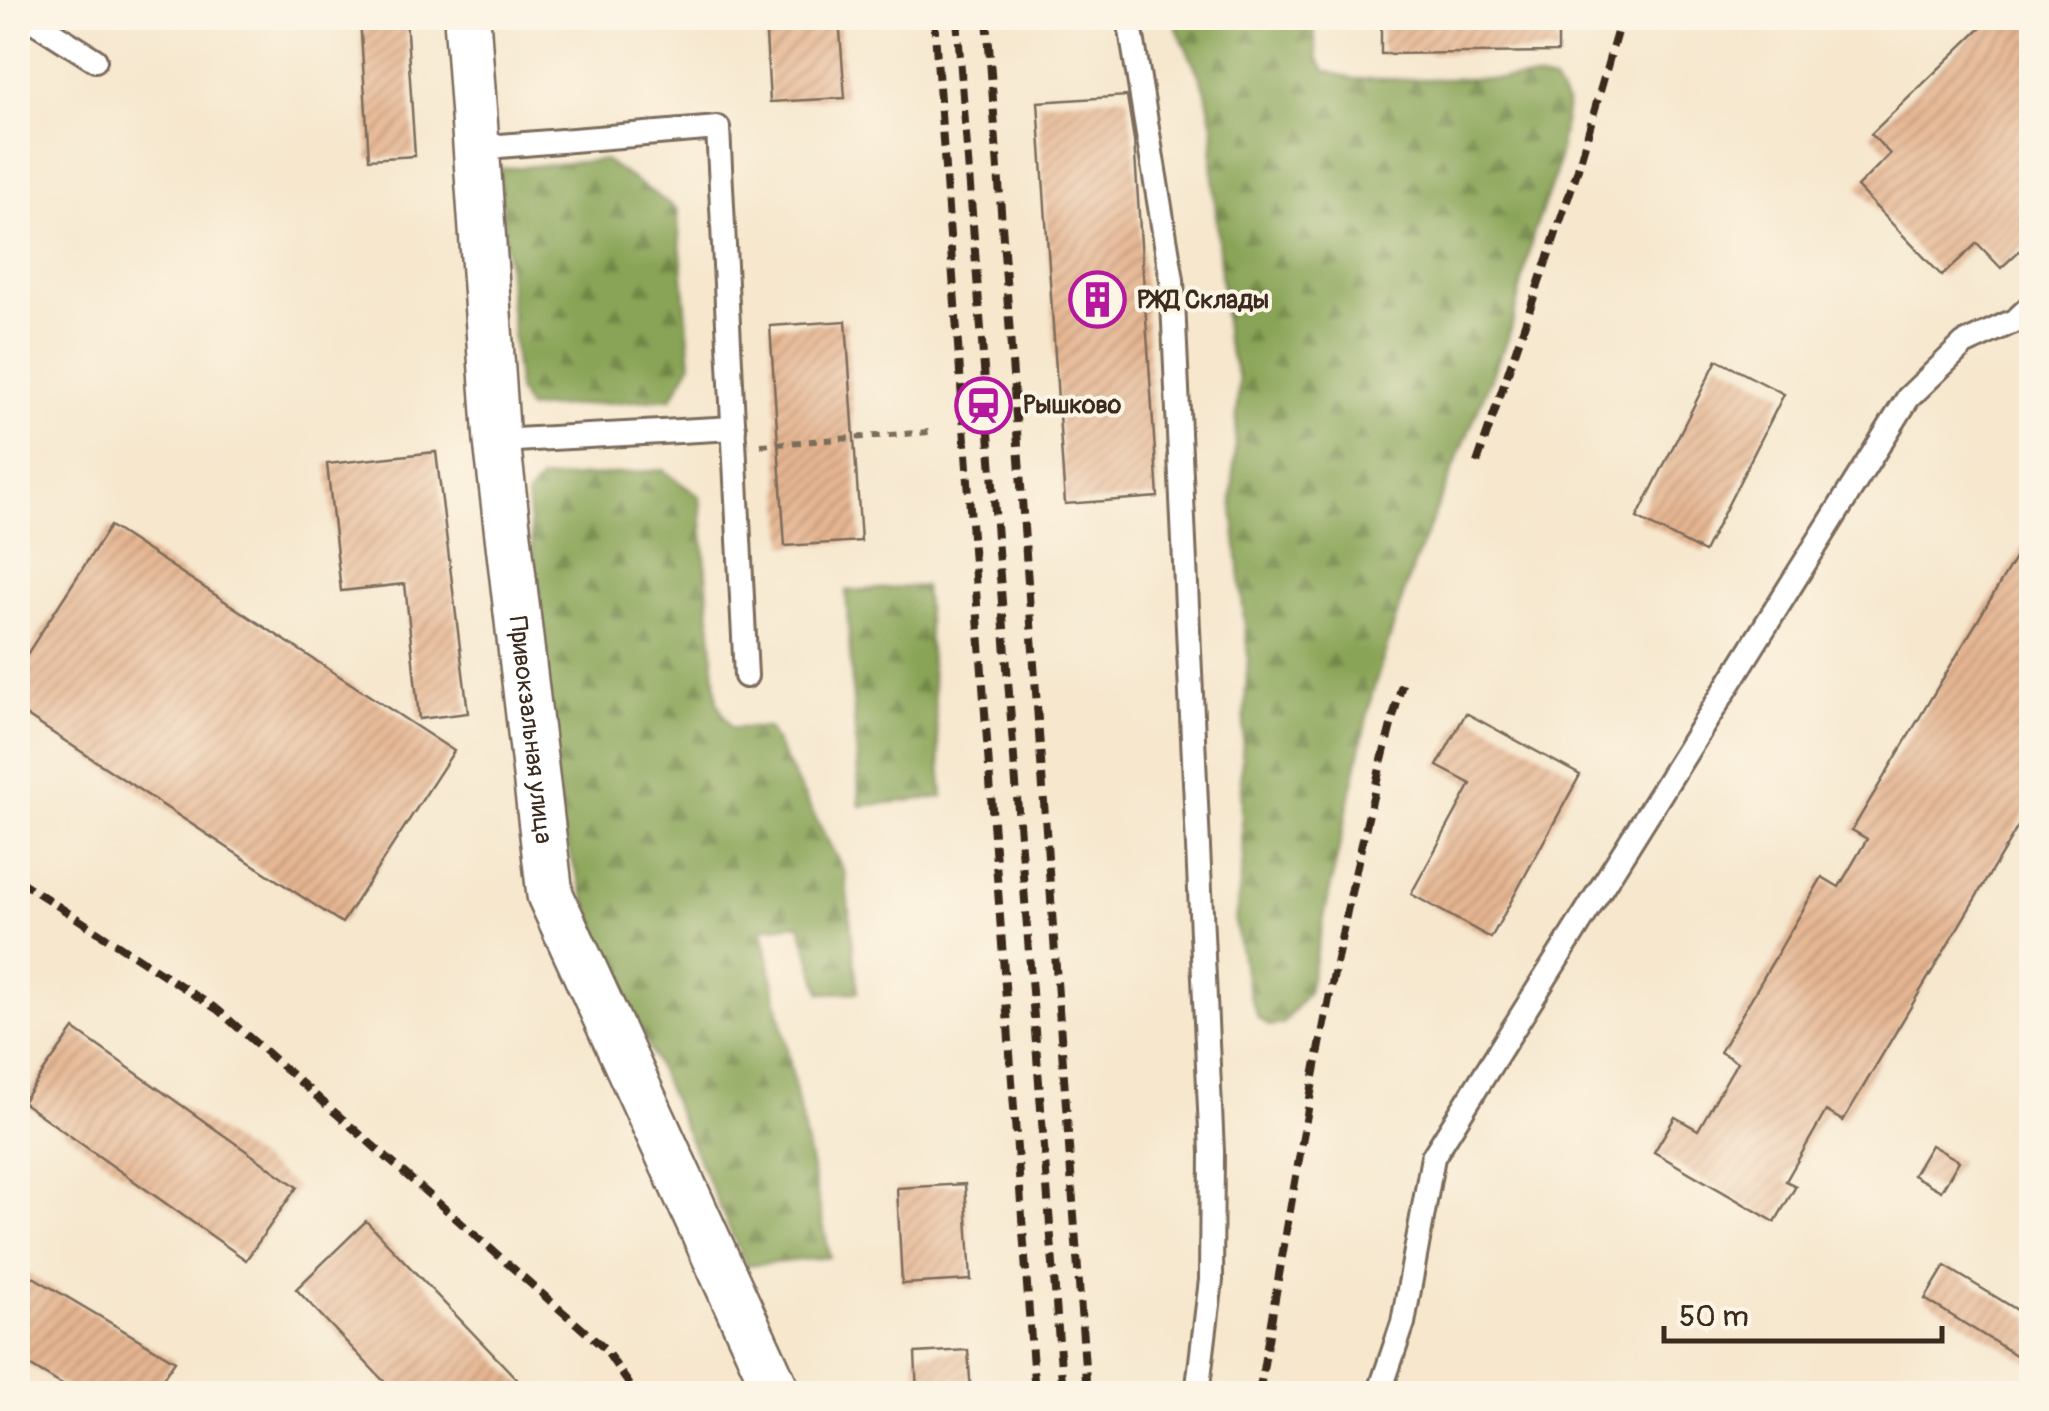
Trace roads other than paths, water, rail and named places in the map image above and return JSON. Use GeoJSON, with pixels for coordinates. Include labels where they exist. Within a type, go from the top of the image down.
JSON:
{"type":"FeatureCollection","features":[{"type":"Feature","properties":{"kind":"street","name":"Привокзальная улица"},"geometry":{"type":"LineString","coordinates":[[467,18],[497,441],[550,895],[778,1394]]}},
{"type":"Feature","properties":{"kind":"lane"},"geometry":{"type":"LineString","coordinates":[[29,18],[95,60]]}},
{"type":"Feature","properties":{"kind":"lane"},"geometry":{"type":"LineString","coordinates":[[1129,18],[1172,280],[1174,320],[1212,1152],[1211,1280],[1197,1394]]}},
{"type":"Feature","properties":{"kind":"lane"},"geometry":{"type":"LineString","coordinates":[[476,148],[718,128],[746,676]]}},
{"type":"Feature","properties":{"kind":"lane"},"geometry":{"type":"LineString","coordinates":[[1379,1394],[1403,1323],[1433,1156],[1908,398],[1964,344],[2016,320],[2032,305]]}},
{"type":"Feature","properties":{"kind":"lane"},"geometry":{"type":"LineString","coordinates":[[497,441],[734,438]]}},
{"type":"Feature","properties":{"kind":"railway"},"geometry":{"type":"LineString","coordinates":[[934,18],[1035,1394]]}},
{"type":"Feature","properties":{"kind":"railway"},"geometry":{"type":"LineString","coordinates":[[957,18],[1063,1394]]}},
{"type":"Feature","properties":{"kind":"railway"},"geometry":{"type":"LineString","coordinates":[[987,18],[1087,1394]]}},
{"type":"Feature","properties":{"kind":"railway"},"geometry":{"type":"LineString","coordinates":[[1477,463],[1577,172],[1621,18]]}},
{"type":"Feature","properties":{"kind":"railway"},"geometry":{"type":"LineString","coordinates":[[1259,1394],[1339,948],[1402,684]]}},
{"type":"Feature","properties":{"kind":"railway"},"geometry":{"type":"LineString","coordinates":[[18,880],[218,1010],[604,1348],[636,1394]]}},
{"type":"Feature","properties":{"kind":"place","name":"РЖД Склады"},"geometry":{"type":"Point","coordinates":[1098,300]}},
{"type":"Feature","properties":{"kind":"place","name":"Рышково"},"geometry":{"type":"Point","coordinates":[984,405]}}]}
